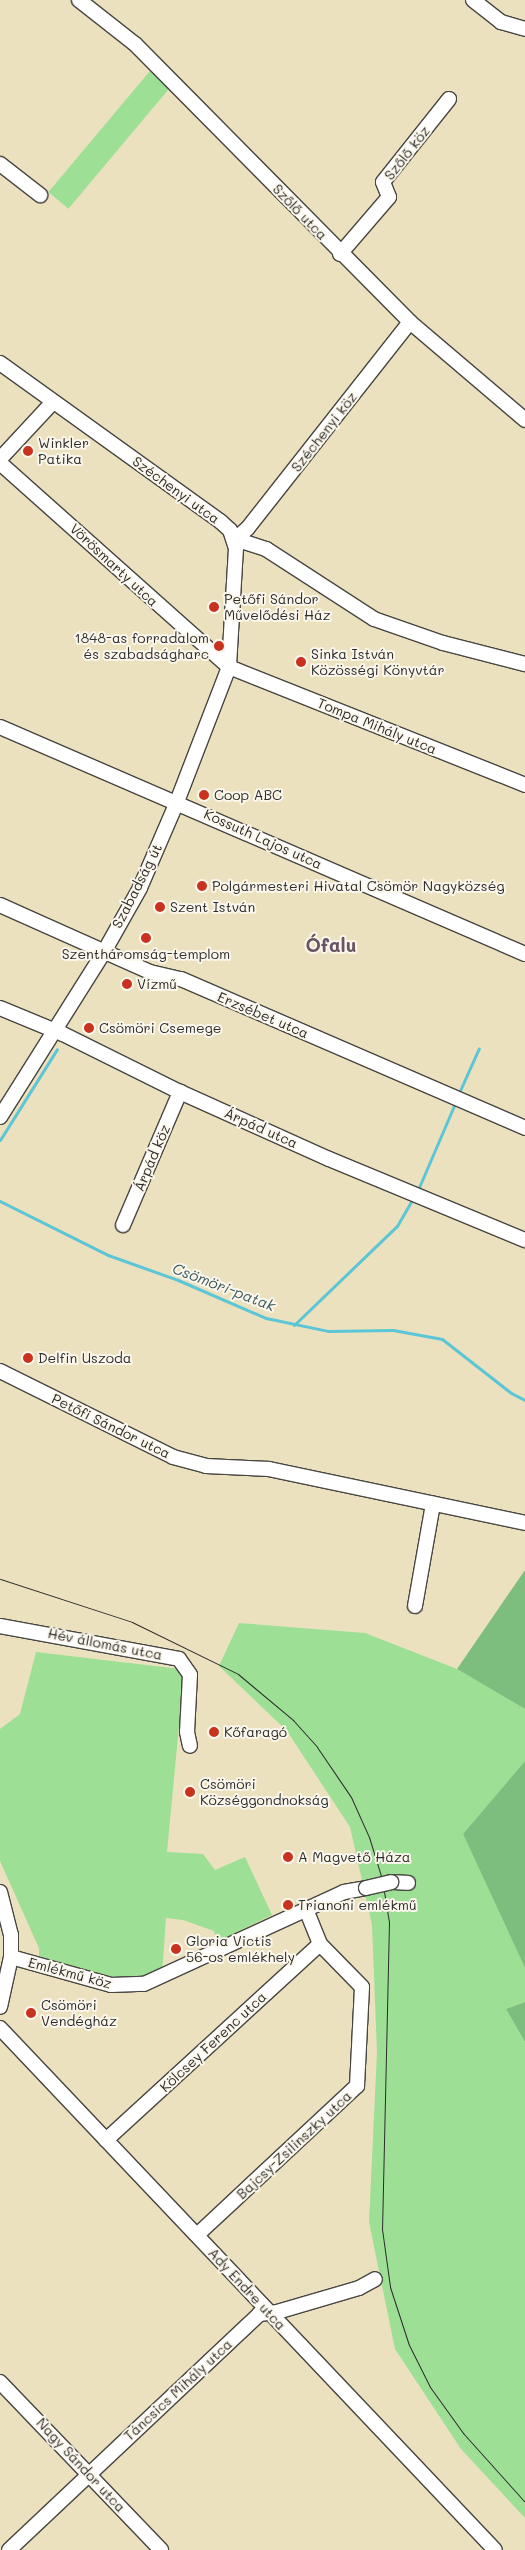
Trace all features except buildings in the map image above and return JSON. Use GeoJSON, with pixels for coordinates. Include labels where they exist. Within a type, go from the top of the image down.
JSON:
{"type":"FeatureCollection","features":[{"type":"Feature","properties":{"kind":"street","name":"Szőlő utca"},"geometry":{"type":"LineString","coordinates":[[79,0],[135,44],[340,254],[410,322],[525,420]]}},
{"type":"Feature","properties":{"kind":"street"},"geometry":{"type":"LineString","coordinates":[[472,0],[501,22],[525,29]]}},
{"type":"Feature","properties":{"kind":"street","name":"Szőlő köz"},"geometry":{"type":"LineString","coordinates":[[340,254],[389,197],[383,182],[449,99]]}},
{"type":"Feature","properties":{"kind":"street"},"geometry":{"type":"LineString","coordinates":[[0,164],[40,195]]}},
{"type":"Feature","properties":{"kind":"street","name":"Széchenyi köz"},"geometry":{"type":"LineString","coordinates":[[235,539],[250,526],[410,322]]}},
{"type":"Feature","properties":{"kind":"street","name":"Széchenyi utca"},"geometry":{"type":"LineString","coordinates":[[0,363],[221,522],[235,539]]}},
{"type":"Feature","properties":{"kind":"street"},"geometry":{"type":"LineString","coordinates":[[0,459],[53,402]]}},
{"type":"Feature","properties":{"kind":"street","name":"Vörösmarty utca"},"geometry":{"type":"LineString","coordinates":[[0,463],[229,667]]}},
{"type":"Feature","properties":{"kind":"street"},"geometry":{"type":"LineString","coordinates":[[235,539],[266,549],[374,619],[443,643],[525,664]]}},
{"type":"Feature","properties":{"kind":"street","name":"Szabadság út"},"geometry":{"type":"LineString","coordinates":[[0,1116],[104,952],[140,888],[178,802],[229,667],[235,539]]}},
{"type":"Feature","properties":{"kind":"street","name":"Tompa Mihály utca"},"geometry":{"type":"LineString","coordinates":[[229,667],[525,785]]}},
{"type":"Feature","properties":{"kind":"street","name":"Kossuth Lajos utca"},"geometry":{"type":"LineString","coordinates":[[0,727],[178,802],[525,954]]}},
{"type":"Feature","properties":{"kind":"street","name":"Erzsébet utca"},"geometry":{"type":"LineString","coordinates":[[0,905],[150,972],[181,979],[525,1128]]}},
{"type":"Feature","properties":{"kind":"street","name":"Árpád utca"},"geometry":{"type":"LineString","coordinates":[[0,1008],[54,1030],[180,1092],[525,1240]]}},
{"type":"Feature","properties":{"kind":"street","name":"Árpád köz"},"geometry":{"type":"LineString","coordinates":[[123,1224],[180,1092]]}},
{"type":"Feature","properties":{"kind":"street","name":"Petőfi Sándor utca"},"geometry":{"type":"LineString","coordinates":[[0,1372],[173,1457],[206,1466],[270,1469],[525,1524]]}},
{"type":"Feature","properties":{"kind":"street"},"geometry":{"type":"LineString","coordinates":[[415,1606],[433,1504]]}},
{"type":"Feature","properties":{"kind":"street","name":"Hév állomás utca"},"geometry":{"type":"LineString","coordinates":[[0,1626],[179,1659],[190,1675],[187,1732],[190,1746]]}},
{"type":"Feature","properties":{"kind":"street","name":"Emlékmű köz"},"geometry":{"type":"LineString","coordinates":[[11,1957],[111,1985],[144,1984],[344,1892],[391,1882],[408,1883]]}},
{"type":"Feature","properties":{"kind":"street"},"geometry":{"type":"LineString","coordinates":[[0,1892],[10,1925],[11,1957],[0,2007]]}},
{"type":"Feature","properties":{"kind":"street","name":"Bajcsy-Zsilinszky utca"},"geometry":{"type":"LineString","coordinates":[[197,2235],[357,2086],[362,1987],[320,1944],[306,1910]]}},
{"type":"Feature","properties":{"kind":"street","name":"Kölcsey Ferenc utca"},"geometry":{"type":"LineString","coordinates":[[106,2140],[320,1944]]}},
{"type":"Feature","properties":{"kind":"street","name":"Ady Endre utca"},"geometry":{"type":"LineString","coordinates":[[0,2028],[197,2235],[268,2313],[495,2550]]}},
{"type":"Feature","properties":{"kind":"street","name":"Táncsics Mihály utca"},"geometry":{"type":"LineString","coordinates":[[9,2550],[259,2314],[359,2288],[375,2279]]}},
{"type":"Feature","properties":{"kind":"street","name":"Nagy Sándor utca"},"geometry":{"type":"LineString","coordinates":[[0,2382],[162,2550]]}},
{"type":"Feature","properties":{"kind":"green space"},"geometry":{"type":"Polygon","coordinates":[[[150,71],[170,88],[68,209],[48,192],[150,71]]]}},
{"type":"Feature","properties":{"kind":"green space"},"geometry":{"type":"Polygon","coordinates":[[[525,1570],[525,1709],[457,1669],[525,1570]]]}},
{"type":"Feature","properties":{"kind":"green space"},"geometry":{"type":"Polygon","coordinates":[[[239,1623],[365,1633],[457,1669],[525,1709],[525,1761],[463,1834],[525,1968],[525,2002],[506,2009],[525,2042],[525,2518],[461,2449],[395,2349],[369,2222],[377,2052],[372,1925],[350,1827],[287,1731],[219,1666],[239,1623]]]}},
{"type":"Feature","properties":{"kind":"green space"},"geometry":{"type":"Polygon","coordinates":[[[36,1652],[180,1669],[183,1684],[167,1852],[203,1854],[215,1870],[245,1857],[272,1915],[217,1942],[214,1931],[183,1920],[166,1918],[162,1974],[123,1982],[39,1956],[39,1948],[0,1861],[0,1729],[20,1714],[36,1652]]]}},
{"type":"Feature","properties":{"kind":"green space"},"geometry":{"type":"Polygon","coordinates":[[[525,1761],[525,1968],[463,1834],[525,1761]]]}},
{"type":"Feature","properties":{"kind":"green space"},"geometry":{"type":"Polygon","coordinates":[[[525,2002],[525,2042],[506,2009],[525,2002]]]}},
{"type":"Feature","properties":{"kind":"waterway"},"geometry":{"type":"LineString","coordinates":[[458,1095],[479,1048]]}},
{"type":"Feature","properties":{"kind":"waterway"},"geometry":{"type":"LineString","coordinates":[[0,1140],[57,1049]]}},
{"type":"Feature","properties":{"kind":"waterway"},"geometry":{"type":"LineString","coordinates":[[417,1192],[456,1101]]}},
{"type":"Feature","properties":{"kind":"waterway"},"geometry":{"type":"LineString","coordinates":[[294,1325],[397,1226],[414,1197]]}},
{"type":"Feature","properties":{"kind":"waterway","name":"Csömöri-patak"},"geometry":{"type":"LineString","coordinates":[[0,1201],[108,1255],[178,1280],[266,1318],[328,1331],[393,1330],[442,1339],[511,1393],[525,1400]]}},
{"type":"Feature","properties":{"kind":"tram line"},"geometry":{"type":"LineString","coordinates":[[0,1579],[132,1622],[238,1674],[293,1720],[317,1747],[351,1797],[369,1837],[382,1879],[389,1922],[382,2229],[390,2287],[409,2345],[430,2387],[463,2433],[525,2502]]}},
{"type":"Feature","properties":{"kind":"place","name":"Winkler Patika"},"geometry":{"type":"Point","coordinates":[28,451]}},
{"type":"Feature","properties":{"kind":"place","name":"Petőfi Sándor Művelődési Ház"},"geometry":{"type":"Point","coordinates":[214,607]}},
{"type":"Feature","properties":{"kind":"place","name":"1848-as forradalom és szabadságharc"},"geometry":{"type":"Point","coordinates":[219,646]}},
{"type":"Feature","properties":{"kind":"place","name":"Sinka István Közösségi Könyvtár"},"geometry":{"type":"Point","coordinates":[301,662]}},
{"type":"Feature","properties":{"kind":"place","name":"Coop ABC"},"geometry":{"type":"Point","coordinates":[204,795]}},
{"type":"Feature","properties":{"kind":"place","name":"Polgármesteri Hivatal Csömör Nagyközség"},"geometry":{"type":"Point","coordinates":[202,886]}},
{"type":"Feature","properties":{"kind":"place","name":"Szent István"},"geometry":{"type":"Point","coordinates":[160,907]}},
{"type":"Feature","properties":{"kind":"place","name":"Szentháromság-templom"},"geometry":{"type":"Point","coordinates":[146,938]}},
{"type":"Feature","properties":{"kind":"place","name":"Vízmű"},"geometry":{"type":"Point","coordinates":[127,984]}},
{"type":"Feature","properties":{"kind":"place","name":"Csömöri Csemege"},"geometry":{"type":"Point","coordinates":[89,1028]}},
{"type":"Feature","properties":{"kind":"place","name":"Delfin Uszoda"},"geometry":{"type":"Point","coordinates":[28,1358]}},
{"type":"Feature","properties":{"kind":"place","name":"Kőfaragó"},"geometry":{"type":"Point","coordinates":[214,1732]}},
{"type":"Feature","properties":{"kind":"place","name":"Csömöri Községgondnokság"},"geometry":{"type":"Point","coordinates":[190,1792]}},
{"type":"Feature","properties":{"kind":"place","name":"A Magvető Háza"},"geometry":{"type":"Point","coordinates":[288,1857]}},
{"type":"Feature","properties":{"kind":"place","name":"Trianoni emlékmű"},"geometry":{"type":"Point","coordinates":[288,1905]}},
{"type":"Feature","properties":{"kind":"place","name":"Gloria Victis 56-os emlékhely"},"geometry":{"type":"Point","coordinates":[176,1949]}},
{"type":"Feature","properties":{"kind":"place","name":"Csömöri Vendégház"},"geometry":{"type":"Point","coordinates":[31,2013]}},
{"type":"Feature","properties":{"kind":"district","name":"Ófalu"},"geometry":{"type":"Point","coordinates":[331,945]}}]}
